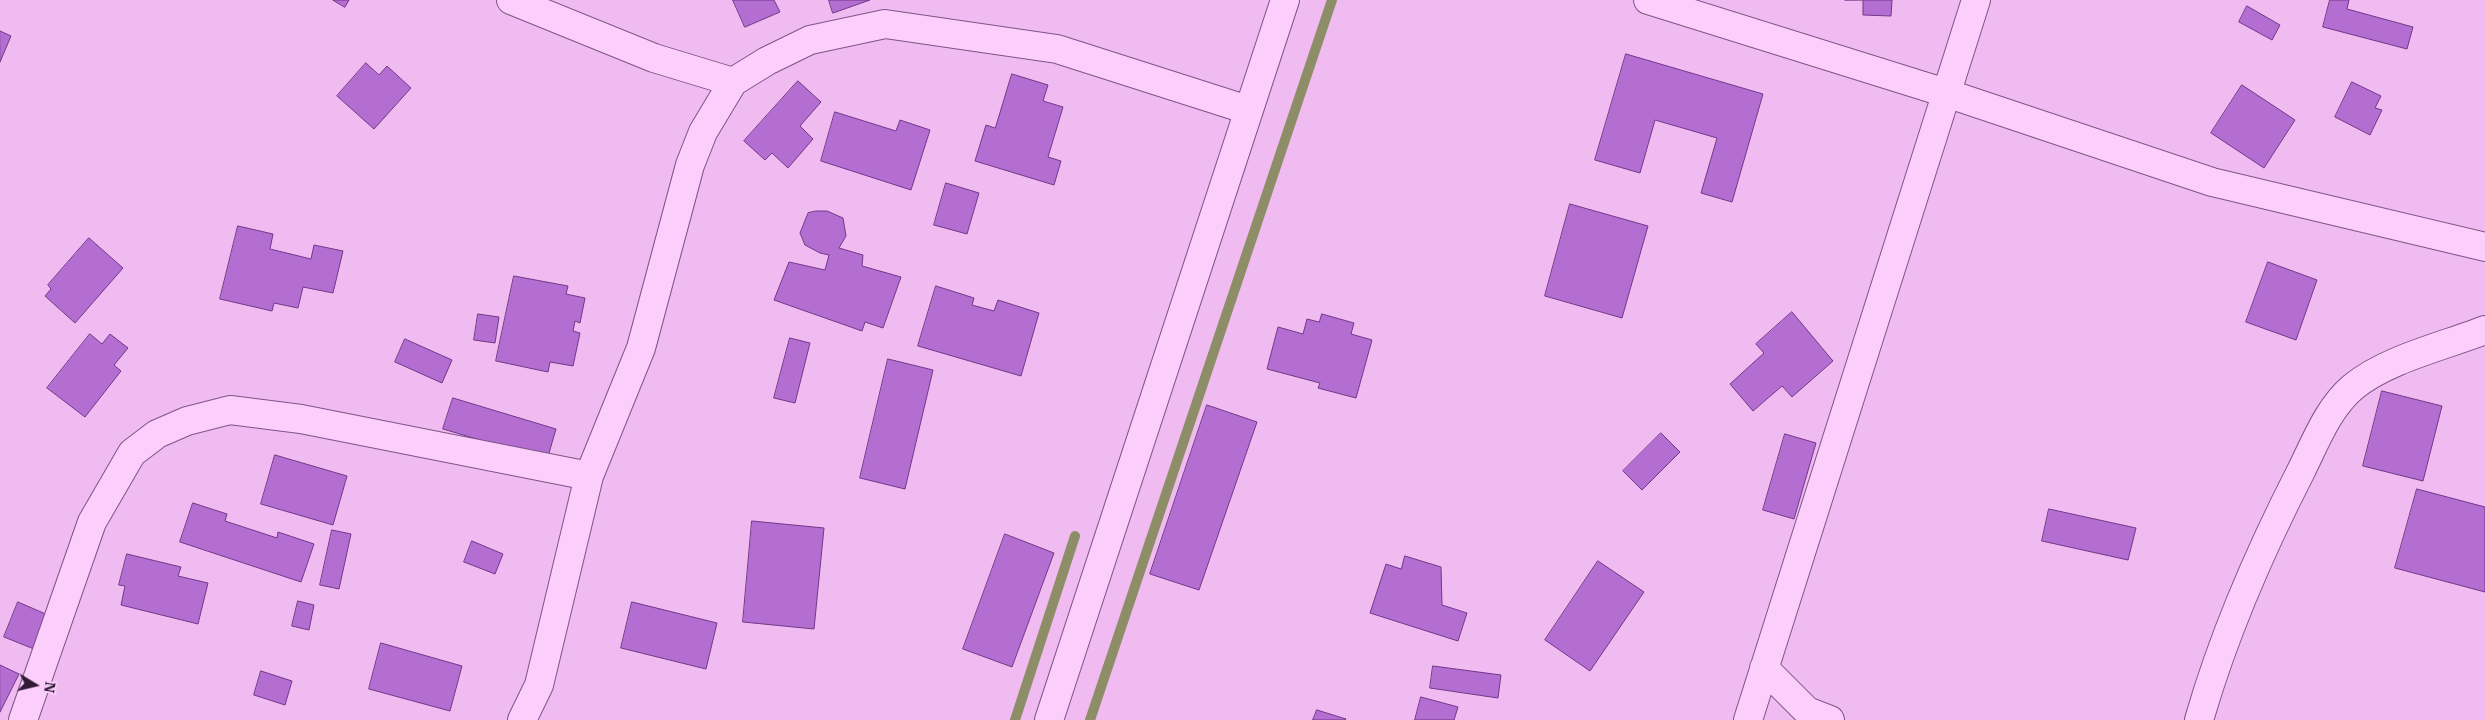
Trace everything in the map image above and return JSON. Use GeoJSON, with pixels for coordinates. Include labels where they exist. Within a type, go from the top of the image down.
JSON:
{"type":"FeatureCollection","features":[{"type":"Feature","properties":{"kind":"street"},"geometry":{"type":"LineString","coordinates":[[510,0],[654,58],[733,82]]}},
{"type":"Feature","properties":{"kind":"street"},"geometry":{"type":"LineString","coordinates":[[1049,720],[1285,0]]}},
{"type":"Feature","properties":{"kind":"street"},"geometry":{"type":"LineString","coordinates":[[1648,0],[1946,93],[2212,182],[2485,246]]}},
{"type":"Feature","properties":{"kind":"street"},"geometry":{"type":"LineString","coordinates":[[1748,720],[1976,0]]}},
{"type":"Feature","properties":{"kind":"street"},"geometry":{"type":"LineString","coordinates":[[522,720],[539,685],[589,476],[641,348],[690,165],[703,132],[733,82],[767,61],[810,40],[885,24],[1057,49],[1248,110]]}},
{"type":"Feature","properties":{"kind":"street"},"geometry":{"type":"LineString","coordinates":[[2199,720],[2236,612],[2260,552],[2335,408],[2352,388],[2376,372],[2485,330]]}},
{"type":"Feature","properties":{"kind":"street"},"geometry":{"type":"LineString","coordinates":[[23,720],[92,522],[132,453],[156,434],[187,420],[230,410],[301,419],[589,476]]}},
{"type":"Feature","properties":{"kind":"street"},"geometry":{"type":"LineString","coordinates":[[1764,668],[1807,711],[1830,720]]}},
{"type":"Feature","properties":{"kind":"building"},"geometry":{"type":"Polygon","coordinates":[[[333,0],[349,0],[345,7],[333,0]]]}},
{"type":"Feature","properties":{"kind":"building"},"geometry":{"type":"Polygon","coordinates":[[[733,0],[774,0],[780,12],[745,27],[733,0]]]}},
{"type":"Feature","properties":{"kind":"building"},"geometry":{"type":"Polygon","coordinates":[[[829,0],[870,0],[833,13],[829,0]]]}},
{"type":"Feature","properties":{"kind":"building"},"geometry":{"type":"Polygon","coordinates":[[[1863,0],[1892,0],[1891,16],[1863,15],[1863,0]]]}},
{"type":"Feature","properties":{"kind":"building"},"geometry":{"type":"Polygon","coordinates":[[[2330,0],[2349,0],[2347,9],[2413,27],[2407,49],[2323,27],[2330,0]]]}},
{"type":"Feature","properties":{"kind":"building"},"geometry":{"type":"Polygon","coordinates":[[[2247,6],[2280,25],[2272,40],[2239,22],[2247,6]]]}},
{"type":"Feature","properties":{"kind":"building"},"geometry":{"type":"Polygon","coordinates":[[[0,31],[11,36],[0,62],[0,31]]]}},
{"type":"Feature","properties":{"kind":"building"},"geometry":{"type":"Polygon","coordinates":[[[1626,54],[1763,94],[1732,202],[1701,193],[1717,138],[1655,120],[1640,173],[1595,160],[1626,54]]]}},
{"type":"Feature","properties":{"kind":"building"},"geometry":{"type":"Polygon","coordinates":[[[366,63],[379,75],[387,66],[411,88],[374,129],[337,96],[366,63]]]}},
{"type":"Feature","properties":{"kind":"building"},"geometry":{"type":"Polygon","coordinates":[[[1012,74],[1048,85],[1043,101],[1063,107],[1048,157],[1061,161],[1054,185],[975,161],[986,125],[995,128],[1012,74]]]}},
{"type":"Feature","properties":{"kind":"building"},"geometry":{"type":"Polygon","coordinates":[[[798,81],[821,102],[800,126],[813,139],[788,168],[772,153],[765,160],[744,141],[798,81]]]}},
{"type":"Feature","properties":{"kind":"building"},"geometry":{"type":"Polygon","coordinates":[[[2352,82],[2381,96],[2375,108],[2382,110],[2370,135],[2335,117],[2352,82]]]}},
{"type":"Feature","properties":{"kind":"building"},"geometry":{"type":"Polygon","coordinates":[[[2242,85],[2295,120],[2264,168],[2211,133],[2242,85]]]}},
{"type":"Feature","properties":{"kind":"building"},"geometry":{"type":"Polygon","coordinates":[[[835,112],[896,131],[900,120],[930,130],[911,190],[821,161],[835,112]]]}},
{"type":"Feature","properties":{"kind":"building"},"geometry":{"type":"Polygon","coordinates":[[[946,183],[979,193],[967,234],[934,225],[946,183]]]}},
{"type":"Feature","properties":{"kind":"building"},"geometry":{"type":"Polygon","coordinates":[[[1570,204],[1648,226],[1622,318],[1545,296],[1570,204]]]}},
{"type":"Feature","properties":{"kind":"building"},"geometry":{"type":"Polygon","coordinates":[[[827,211],[843,218],[846,236],[839,248],[863,255],[862,266],[901,277],[883,328],[865,322],[862,331],[774,300],[789,262],[825,270],[829,255],[820,253],[805,245],[800,233],[808,213],[827,211]]]}},
{"type":"Feature","properties":{"kind":"building"},"geometry":{"type":"Polygon","coordinates":[[[238,226],[273,234],[270,249],[311,259],[314,245],[343,251],[333,293],[303,287],[298,308],[274,303],[272,311],[220,299],[238,226]]]}},
{"type":"Feature","properties":{"kind":"building"},"geometry":{"type":"Polygon","coordinates":[[[89,238],[123,268],[75,323],[45,296],[51,289],[48,285],[89,238]]]}},
{"type":"Feature","properties":{"kind":"building"},"geometry":{"type":"Polygon","coordinates":[[[2268,262],[2317,280],[2296,340],[2246,322],[2268,262]]]}},
{"type":"Feature","properties":{"kind":"building"},"geometry":{"type":"Polygon","coordinates":[[[514,276],[568,286],[566,294],[585,298],[580,323],[575,321],[573,331],[580,333],[573,366],[550,362],[548,372],[496,361],[514,276]]]}},
{"type":"Feature","properties":{"kind":"building"},"geometry":{"type":"Polygon","coordinates":[[[936,286],[974,298],[972,305],[994,311],[998,300],[1039,313],[1021,376],[918,346],[936,286]]]}},
{"type":"Feature","properties":{"kind":"building"},"geometry":{"type":"Polygon","coordinates":[[[1792,312],[1833,361],[1792,397],[1782,386],[1753,411],[1730,384],[1764,353],[1756,344],[1792,312]]]}},
{"type":"Feature","properties":{"kind":"building"},"geometry":{"type":"Polygon","coordinates":[[[478,314],[499,317],[495,343],[474,340],[478,314]]]}},
{"type":"Feature","properties":{"kind":"building"},"geometry":{"type":"Polygon","coordinates":[[[1322,314],[1354,323],[1351,334],[1372,340],[1356,398],[1318,388],[1320,383],[1267,369],[1278,327],[1303,334],[1307,319],[1319,322],[1322,314]]]}},
{"type":"Feature","properties":{"kind":"building"},"geometry":{"type":"Polygon","coordinates":[[[90,334],[102,344],[110,334],[128,348],[114,365],[121,371],[85,417],[47,388],[90,334]]]}},
{"type":"Feature","properties":{"kind":"building"},"geometry":{"type":"Polygon","coordinates":[[[790,338],[810,343],[795,403],[774,398],[790,338]]]}},
{"type":"Feature","properties":{"kind":"building"},"geometry":{"type":"Polygon","coordinates":[[[405,339],[452,360],[442,383],[395,362],[405,339]]]}},
{"type":"Feature","properties":{"kind":"building"},"geometry":{"type":"Polygon","coordinates":[[[888,359],[933,370],[905,489],[860,478],[888,359]]]}},
{"type":"Feature","properties":{"kind":"building"},"geometry":{"type":"Polygon","coordinates":[[[2382,391],[2442,406],[2423,481],[2363,466],[2382,391]]]}},
{"type":"Feature","properties":{"kind":"building"},"geometry":{"type":"Polygon","coordinates":[[[453,398],[556,429],[547,460],[443,429],[453,398]]]}},
{"type":"Feature","properties":{"kind":"building"},"geometry":{"type":"Polygon","coordinates":[[[1207,405],[1257,422],[1199,590],[1150,574],[1207,405]]]}},
{"type":"Feature","properties":{"kind":"building"},"geometry":{"type":"Polygon","coordinates":[[[1661,433],[1680,452],[1642,490],[1623,471],[1661,433]]]}},
{"type":"Feature","properties":{"kind":"building"},"geometry":{"type":"Polygon","coordinates":[[[1785,434],[1816,443],[1794,519],[1763,510],[1785,434]]]}},
{"type":"Feature","properties":{"kind":"building"},"geometry":{"type":"Polygon","coordinates":[[[275,455],[347,476],[333,525],[261,504],[275,455]]]}},
{"type":"Feature","properties":{"kind":"building"},"geometry":{"type":"Polygon","coordinates":[[[2417,489],[2485,507],[2485,592],[2395,568],[2417,489]]]}},
{"type":"Feature","properties":{"kind":"building"},"geometry":{"type":"Polygon","coordinates":[[[193,503],[227,514],[225,521],[277,538],[278,532],[314,544],[301,582],[180,542],[193,503]]]}},
{"type":"Feature","properties":{"kind":"building"},"geometry":{"type":"Polygon","coordinates":[[[2049,509],[2136,528],[2128,560],[2042,541],[2049,509]]]}},
{"type":"Feature","properties":{"kind":"building"},"geometry":{"type":"Polygon","coordinates":[[[752,521],[824,528],[814,629],[743,622],[752,521]]]}},
{"type":"Feature","properties":{"kind":"building"},"geometry":{"type":"Polygon","coordinates":[[[332,530],[351,534],[339,589],[320,585],[332,530]]]}},
{"type":"Feature","properties":{"kind":"building"},"geometry":{"type":"Polygon","coordinates":[[[1005,534],[1054,553],[1012,667],[963,649],[1005,534]]]}},
{"type":"Feature","properties":{"kind":"building"},"geometry":{"type":"Polygon","coordinates":[[[472,541],[503,554],[495,574],[464,562],[472,541]]]}},
{"type":"Feature","properties":{"kind":"building"},"geometry":{"type":"Polygon","coordinates":[[[127,554],[181,567],[178,576],[208,583],[198,624],[121,605],[125,586],[119,585],[127,554]]]}},
{"type":"Feature","properties":{"kind":"building"},"geometry":{"type":"Polygon","coordinates":[[[1405,556],[1441,567],[1442,605],[1467,613],[1458,641],[1370,613],[1386,564],[1401,569],[1405,556]]]}},
{"type":"Feature","properties":{"kind":"building"},"geometry":{"type":"Polygon","coordinates":[[[1598,561],[1644,592],[1590,671],[1545,640],[1598,561]]]}},
{"type":"Feature","properties":{"kind":"building"},"geometry":{"type":"Polygon","coordinates":[[[298,601],[314,605],[309,630],[292,626],[298,601]]]}},
{"type":"Feature","properties":{"kind":"building"},"geometry":{"type":"Polygon","coordinates":[[[18,602],[48,615],[34,649],[4,637],[18,602]]]}},
{"type":"Feature","properties":{"kind":"building"},"geometry":{"type":"Polygon","coordinates":[[[632,602],[717,623],[706,669],[621,648],[632,602]]]}},
{"type":"Feature","properties":{"kind":"building"},"geometry":{"type":"Polygon","coordinates":[[[381,643],[462,666],[450,711],[369,689],[381,643]]]}},
{"type":"Feature","properties":{"kind":"building"},"geometry":{"type":"Polygon","coordinates":[[[0,665],[19,674],[0,712],[0,665]]]}},
{"type":"Feature","properties":{"kind":"building"},"geometry":{"type":"Polygon","coordinates":[[[1433,666],[1501,675],[1498,698],[1430,688],[1433,666]]]}},
{"type":"Feature","properties":{"kind":"building"},"geometry":{"type":"Polygon","coordinates":[[[261,671],[292,681],[285,705],[254,695],[261,671]]]}},
{"type":"Feature","properties":{"kind":"building"},"geometry":{"type":"Polygon","coordinates":[[[1421,697],[1458,707],[1454,720],[1415,720],[1421,697]]]}},
{"type":"Feature","properties":{"kind":"building"},"geometry":{"type":"Polygon","coordinates":[[[1317,710],[1346,719],[1313,720],[1317,710]]]}},
{"type":"Feature","properties":{"kind":"waterway"},"geometry":{"type":"LineString","coordinates":[[1090,720],[1332,0]]}},
{"type":"Feature","properties":{"kind":"waterway"},"geometry":{"type":"LineString","coordinates":[[1015,720],[1075,536]]}}]}
